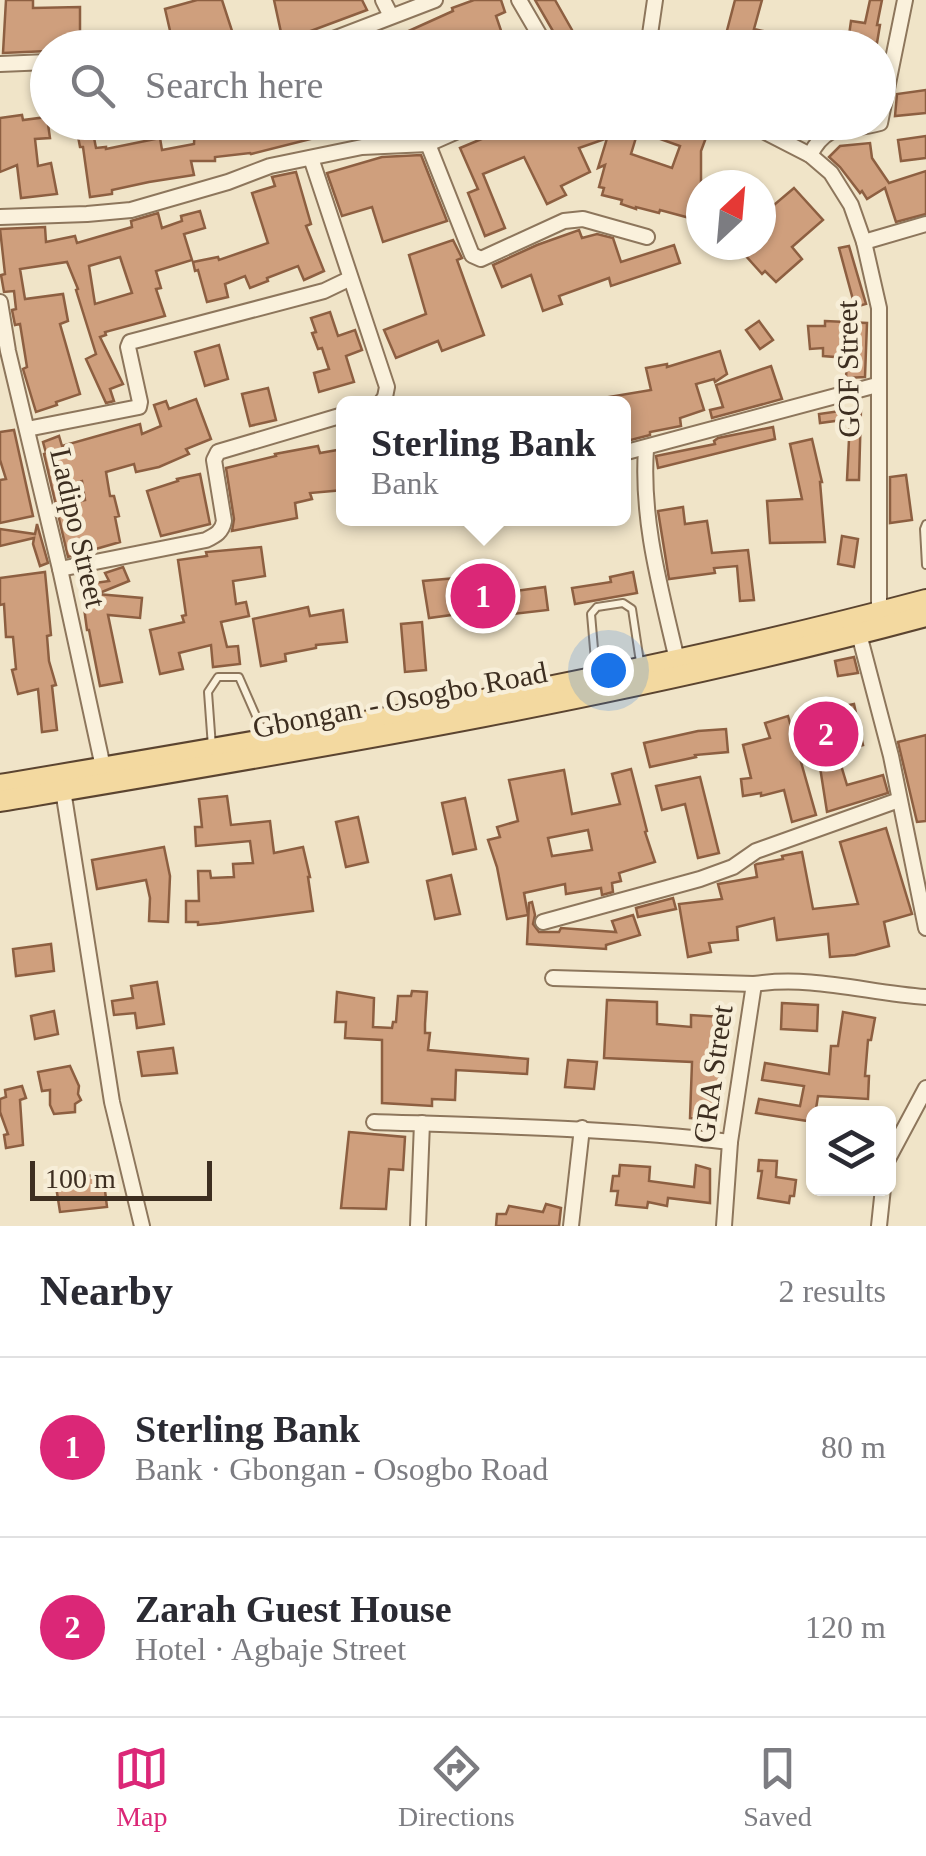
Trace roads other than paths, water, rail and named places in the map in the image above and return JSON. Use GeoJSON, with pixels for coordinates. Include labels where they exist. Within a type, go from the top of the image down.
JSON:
{"type":"FeatureCollection","features":[{"type":"Feature","properties":{"kind":"main road","name":"Gbongan - Osogbo Road"},"geometry":{"type":"LineString","coordinates":[[0,784],[266,740],[596,678],[926,600]]}},
{"type":"Feature","properties":{"kind":"main road","name":"Gbongan - Osogbo Road"},"geometry":{"type":"LineString","coordinates":[[0,801],[407,731],[611,690],[926,616]]}},
{"type":"Feature","properties":{"kind":"street"},"geometry":{"type":"LineString","coordinates":[[383,0],[391,16]]}},
{"type":"Feature","properties":{"kind":"street"},"geometry":{"type":"LineString","coordinates":[[356,30],[435,0]]}},
{"type":"Feature","properties":{"kind":"street"},"geometry":{"type":"LineString","coordinates":[[518,0],[536,30]]}},
{"type":"Feature","properties":{"kind":"street"},"geometry":{"type":"LineString","coordinates":[[651,30],[655,0]]}},
{"type":"Feature","properties":{"kind":"street"},"geometry":{"type":"LineString","coordinates":[[896,44],[905,0]]}},
{"type":"Feature","properties":{"kind":"street"},"geometry":{"type":"LineString","coordinates":[[0,64],[30,63]]}},
{"type":"Feature","properties":{"kind":"street"},"geometry":{"type":"LineString","coordinates":[[0,217],[131,210],[270,166],[362,147],[428,144],[437,140]]}},
{"type":"Feature","properties":{"kind":"street","name":"GOF Street"},"geometry":{"type":"LineString","coordinates":[[781,140],[810,155],[831,174],[851,204],[864,242],[878,308],[878,613]]}},
{"type":"Feature","properties":{"kind":"street"},"geometry":{"type":"LineString","coordinates":[[810,155],[818,140]]}},
{"type":"Feature","properties":{"kind":"street"},"geometry":{"type":"LineString","coordinates":[[428,144],[476,258],[481,260],[572,219],[647,237]]}},
{"type":"Feature","properties":{"kind":"street"},"geometry":{"type":"LineString","coordinates":[[310,158],[386,387],[385,396]]}},
{"type":"Feature","properties":{"kind":"street"},"geometry":{"type":"LineString","coordinates":[[864,242],[926,224]]}},
{"type":"Feature","properties":{"kind":"street"},"geometry":{"type":"LineString","coordinates":[[27,429],[139,407],[130,342],[308,295],[349,279]]}},
{"type":"Feature","properties":{"kind":"street","name":"Ladipo Street"},"geometry":{"type":"LineString","coordinates":[[0,302],[4,352],[27,429],[103,767]]}},
{"type":"Feature","properties":{"kind":"street"},"geometry":{"type":"LineString","coordinates":[[631,451],[877,385]]}},
{"type":"Feature","properties":{"kind":"street"},"geometry":{"type":"LineString","coordinates":[[60,569],[214,536],[224,521],[214,460],[218,452],[336,417]]}},
{"type":"Feature","properties":{"kind":"street"},"geometry":{"type":"LineString","coordinates":[[646,448],[647,516],[677,660]]}},
{"type":"Feature","properties":{"kind":"street"},"geometry":{"type":"LineString","coordinates":[[860,634],[899,800],[919,849],[926,928]]}},
{"type":"Feature","properties":{"kind":"street"},"geometry":{"type":"LineString","coordinates":[[63,790],[112,1102],[142,1226]]}},
{"type":"Feature","properties":{"kind":"street"},"geometry":{"type":"LineString","coordinates":[[543,922],[700,879],[733,867],[756,851],[899,800]]}},
{"type":"Feature","properties":{"kind":"street"},"geometry":{"type":"LineString","coordinates":[[553,978],[754,984]]}},
{"type":"Feature","properties":{"kind":"street","name":"GRA Street"},"geometry":{"type":"LineString","coordinates":[[724,1226],[730,1142],[754,984],[779,980],[815,982],[926,997]]}},
{"type":"Feature","properties":{"kind":"street"},"geometry":{"type":"LineString","coordinates":[[896,1144],[926,1088]]}},
{"type":"Feature","properties":{"kind":"street"},"geometry":{"type":"LineString","coordinates":[[374,1122],[582,1128],[730,1142]]}},
{"type":"Feature","properties":{"kind":"street"},"geometry":{"type":"LineString","coordinates":[[418,1226],[422,1123]]}},
{"type":"Feature","properties":{"kind":"street"},"geometry":{"type":"LineString","coordinates":[[571,1226],[582,1128]]}},
{"type":"Feature","properties":{"kind":"street"},"geometry":{"type":"LineString","coordinates":[[878,1226],[882,1196]]}},
{"type":"Feature","properties":{"kind":"lane"},"geometry":{"type":"LineString","coordinates":[[926,524],[926,562]]}},
{"type":"Feature","properties":{"kind":"lane"},"geometry":{"type":"LineString","coordinates":[[596,678],[591,614],[597,607],[623,604],[632,609],[641,668]]}},
{"type":"Feature","properties":{"kind":"lane"},"geometry":{"type":"LineString","coordinates":[[212,748],[208,692],[218,677],[239,677],[266,740]]}},
{"type":"Feature","properties":{"kind":"place","name":"Sterling Bank"},"geometry":{"type":"Point","coordinates":[483,596]}},
{"type":"Feature","properties":{"kind":"place","name":"Zarah Guest House"},"geometry":{"type":"Point","coordinates":[826,734]}}]}
